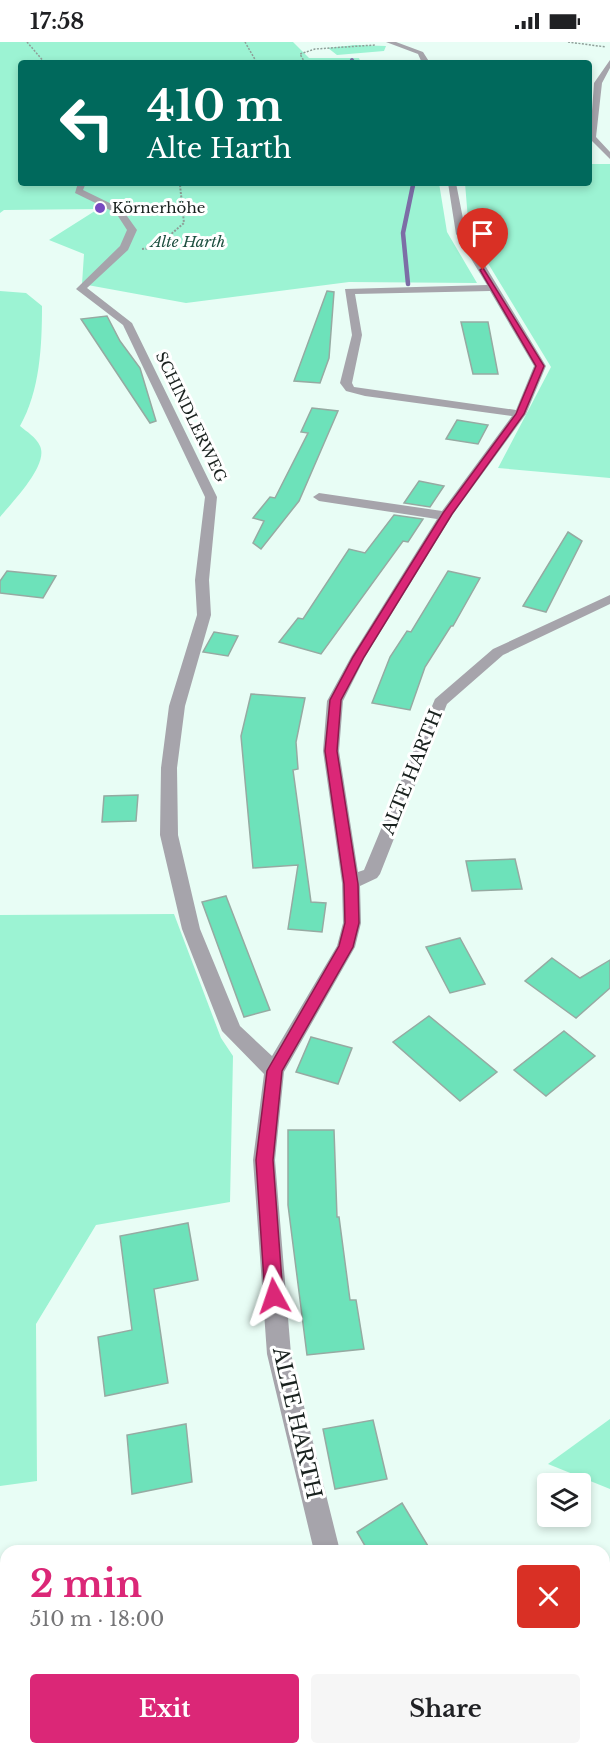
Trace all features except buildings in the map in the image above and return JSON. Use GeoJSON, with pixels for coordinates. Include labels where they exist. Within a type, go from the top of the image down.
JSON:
{"type":"FeatureCollection","features":[{"type":"Feature","properties":{"kind":"street"},"geometry":{"type":"LineString","coordinates":[[389,42],[421,53]]}},
{"type":"Feature","properties":{"kind":"street"},"geometry":{"type":"LineString","coordinates":[[421,42],[421,53],[424,60]]}},
{"type":"Feature","properties":{"kind":"street"},"geometry":{"type":"LineString","coordinates":[[610,62],[598,83],[592,137],[610,157]]}},
{"type":"Feature","properties":{"kind":"street","name":"SCHINDLERWEG"},"geometry":{"type":"LineString","coordinates":[[80,186],[78,190],[119,211],[132,230],[130,241],[86,281],[81,289],[127,323],[211,497],[202,580],[204,615],[177,706],[169,768],[169,835],[191,929],[232,1031],[274,1071]]}},
{"type":"Feature","properties":{"kind":"street","name":"ALTE HARTH"},"geometry":{"type":"LineString","coordinates":[[326,1545],[279,1354],[264,1160],[274,1071],[346,947],[352,923],[351,884],[331,751],[336,700],[358,657],[446,516],[520,414],[540,366],[461,234],[453,186]]}},
{"type":"Feature","properties":{"kind":"street"},"geometry":{"type":"LineString","coordinates":[[495,288],[349,291],[357,335],[346,383],[350,389],[365,393],[520,414]]}},
{"type":"Feature","properties":{"kind":"street"},"geometry":{"type":"LineString","coordinates":[[319,497],[446,516]]}},
{"type":"Feature","properties":{"kind":"street","name":"ALTE HARTH"},"geometry":{"type":"LineString","coordinates":[[351,884],[371,874],[440,702],[498,651],[610,599]]}},
{"type":"Feature","properties":{"kind":"path"},"geometry":{"type":"LineString","coordinates":[[27,42],[42,60]]}},
{"type":"Feature","properties":{"kind":"path"},"geometry":{"type":"LineString","coordinates":[[245,42],[254,60]]}},
{"type":"Feature","properties":{"kind":"path"},"geometry":{"type":"LineString","coordinates":[[568,42],[610,47]]}},
{"type":"Feature","properties":{"kind":"path"},"geometry":{"type":"LineString","coordinates":[[303,60],[300,54],[315,49],[356,45],[399,47]]}},
{"type":"Feature","properties":{"kind":"path"},"geometry":{"type":"LineString","coordinates":[[120,252],[155,248],[184,223],[180,186]]}},
{"type":"Feature","properties":{"kind":"green space","name":"Alte Harth"},"geometry":{"type":"Polygon","coordinates":[[[0,42],[293,42],[309,58],[359,58],[360,60],[18,60],[18,186],[439,186],[447,232],[477,283],[349,282],[186,303],[82,284],[84,254],[49,240],[98,209],[4,210],[0,213],[0,42]]]}},
{"type":"Feature","properties":{"kind":"green space"},"geometry":{"type":"Polygon","coordinates":[[[355,45],[386,46],[384,51],[337,55],[328,48],[355,45]]]}},
{"type":"Feature","properties":{"kind":"green space"},"geometry":{"type":"Polygon","coordinates":[[[592,164],[610,164],[610,478],[498,468],[551,367],[469,232],[465,186],[592,186],[592,164]]]}},
{"type":"Feature","properties":{"kind":"green space"},"geometry":{"type":"Polygon","coordinates":[[[0,291],[26,293],[42,306],[36,383],[20,426],[36,440],[41,454],[39,463],[28,483],[0,517],[0,291]]]}},
{"type":"Feature","properties":{"kind":"green space"},"geometry":{"type":"Polygon","coordinates":[[[174,914],[221,1038],[233,1056],[230,1202],[96,1225],[36,1324],[37,1481],[0,1486],[0,915],[174,914]]]}},
{"type":"Feature","properties":{"kind":"green space"},"geometry":{"type":"Polygon","coordinates":[[[610,1419],[610,1489],[591,1481],[591,1473],[570,1473],[548,1464],[610,1419]]]}},
{"type":"Feature","properties":{"kind":"waterway"},"geometry":{"type":"LineString","coordinates":[[408,284],[403,233],[413,186]]}},
{"type":"Feature","properties":{"kind":"place","name":"Körnerhöhe"},"geometry":{"type":"Point","coordinates":[100,208]}},
{"type":"Feature","properties":{"kind":"route"},"geometry":{"type":"LineString","coordinates":[[274,1296],[264,1160],[274,1071],[346,947],[352,923],[351,884],[331,751],[336,700],[358,657],[447,513],[520,414],[540,366],[483,270]]}}]}
